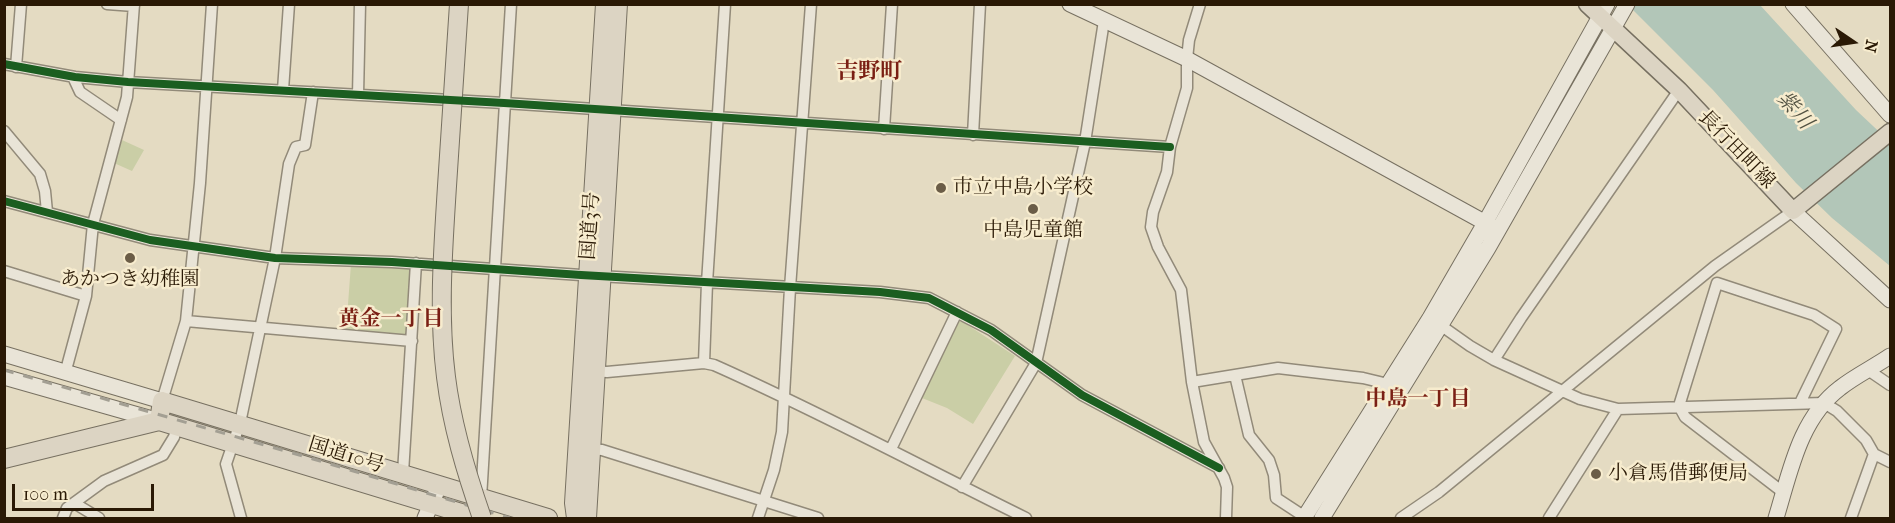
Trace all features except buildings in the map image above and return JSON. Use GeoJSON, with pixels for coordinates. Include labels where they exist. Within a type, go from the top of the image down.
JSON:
{"type":"FeatureCollection","features":[{"type":"Feature","properties":{"kind":"highway"},"geometry":{"type":"LineString","coordinates":[[446,4],[430,277],[432,354],[441,422],[470,519]]}},
{"type":"Feature","properties":{"kind":"highway"},"geometry":{"type":"LineString","coordinates":[[459,4],[441,275],[442,324],[446,378],[454,422],[480,519]]}},
{"type":"Feature","properties":{"kind":"highway","name":"国道3号"},"geometry":{"type":"LineString","coordinates":[[576,519],[574,503],[589,371],[605,110],[605,4]]}},
{"type":"Feature","properties":{"kind":"highway","name":"国道3号"},"geometry":{"type":"LineString","coordinates":[[605,110],[618,4]]}},
{"type":"Feature","properties":{"kind":"highway","name":"国道3号"},"geometry":{"type":"LineString","coordinates":[[587,519],[590,449],[589,371]]}},
{"type":"Feature","properties":{"kind":"highway"},"geometry":{"type":"LineString","coordinates":[[159,421],[162,400]]}},
{"type":"Feature","properties":{"kind":"highway","name":"国道10号"},"geometry":{"type":"LineString","coordinates":[[162,400],[548,519]]}},
{"type":"Feature","properties":{"kind":"highway","name":"国道10号"},"geometry":{"type":"LineString","coordinates":[[4,459],[159,421],[234,442],[429,511],[480,519]]}},
{"type":"Feature","properties":{"kind":"main road","name":"長行田町線"},"geometry":{"type":"LineString","coordinates":[[1587,4],[1603,11],[1613,30],[1679,90],[1793,211]]}},
{"type":"Feature","properties":{"kind":"main road"},"geometry":{"type":"LineString","coordinates":[[1793,211],[1890,132]]}},
{"type":"Feature","properties":{"kind":"street"},"geometry":{"type":"LineString","coordinates":[[16,67],[21,4]]}},
{"type":"Feature","properties":{"kind":"street"},"geometry":{"type":"LineString","coordinates":[[66,370],[86,296],[93,224],[128,82],[134,5],[107,4]]}},
{"type":"Feature","properties":{"kind":"street"},"geometry":{"type":"LineString","coordinates":[[4,354],[66,370],[162,400],[186,321],[208,86],[212,4]]}},
{"type":"Feature","properties":{"kind":"street"},"geometry":{"type":"LineString","coordinates":[[283,90],[289,4]]}},
{"type":"Feature","properties":{"kind":"street"},"geometry":{"type":"LineString","coordinates":[[358,95],[360,4]]}},
{"type":"Feature","properties":{"kind":"street"},"geometry":{"type":"LineString","coordinates":[[481,498],[511,4]]}},
{"type":"Feature","properties":{"kind":"street"},"geometry":{"type":"LineString","coordinates":[[704,363],[725,4]]}},
{"type":"Feature","properties":{"kind":"street"},"geometry":{"type":"LineString","coordinates":[[758,519],[774,470],[786,397],[790,288],[811,4]]}},
{"type":"Feature","properties":{"kind":"street"},"geometry":{"type":"LineString","coordinates":[[884,129],[892,4]]}},
{"type":"Feature","properties":{"kind":"street"},"geometry":{"type":"LineString","coordinates":[[973,135],[980,4]]}},
{"type":"Feature","properties":{"kind":"street"},"geometry":{"type":"LineString","coordinates":[[1070,4],[1186,59],[1492,226]]}},
{"type":"Feature","properties":{"kind":"street"},"geometry":{"type":"LineString","coordinates":[[1200,4],[1186,59],[1187,88],[1170,147],[1167,172],[1153,212],[1151,227],[1158,247],[1182,290],[1192,382],[1204,441],[1227,487],[1226,519]]}},
{"type":"Feature","properties":{"kind":"street"},"geometry":{"type":"LineString","coordinates":[[1793,4],[1890,115]]}},
{"type":"Feature","properties":{"kind":"street"},"geometry":{"type":"LineString","coordinates":[[1322,519],[1394,388],[1626,8]]}},
{"type":"Feature","properties":{"kind":"street"},"geometry":{"type":"LineString","coordinates":[[1492,226],[1603,11]]}},
{"type":"Feature","properties":{"kind":"street"},"geometry":{"type":"LineString","coordinates":[[962,487],[1036,363],[1085,142],[1104,21]]}},
{"type":"Feature","properties":{"kind":"street"},"geometry":{"type":"LineString","coordinates":[[4,64],[73,77],[128,82],[1170,147]]}},
{"type":"Feature","properties":{"kind":"street"},"geometry":{"type":"LineString","coordinates":[[73,77],[81,92],[120,120]]}},
{"type":"Feature","properties":{"kind":"street"},"geometry":{"type":"LineString","coordinates":[[1494,360],[1679,90]]}},
{"type":"Feature","properties":{"kind":"street"},"geometry":{"type":"LineString","coordinates":[[241,519],[226,464],[240,423],[275,258],[289,164],[296,147],[305,145],[313,92]]}},
{"type":"Feature","properties":{"kind":"street"},"geometry":{"type":"LineString","coordinates":[[4,130],[40,174],[45,191],[47,212]]}},
{"type":"Feature","properties":{"kind":"street"},"geometry":{"type":"LineString","coordinates":[[4,201],[150,240],[275,258],[416,263],[494,270],[880,292],[929,298],[991,330],[1082,395],[1219,468]]}},
{"type":"Feature","properties":{"kind":"street"},"geometry":{"type":"LineString","coordinates":[[1401,519],[1439,492],[1715,266],[1793,211],[1890,300]]}},
{"type":"Feature","properties":{"kind":"street"},"geometry":{"type":"LineString","coordinates":[[403,473],[416,263]]}},
{"type":"Feature","properties":{"kind":"street"},"geometry":{"type":"LineString","coordinates":[[1715,266],[1717,283],[1679,406],[1685,417],[1784,493]]}},
{"type":"Feature","properties":{"kind":"street"},"geometry":{"type":"LineString","coordinates":[[4,271],[86,296]]}},
{"type":"Feature","properties":{"kind":"street"},"geometry":{"type":"LineString","coordinates":[[1717,283],[1814,315],[1836,329],[1800,403]]}},
{"type":"Feature","properties":{"kind":"street"},"geometry":{"type":"LineString","coordinates":[[891,449],[957,312]]}},
{"type":"Feature","properties":{"kind":"street"},"geometry":{"type":"LineString","coordinates":[[186,321],[411,341]]}},
{"type":"Feature","properties":{"kind":"street"},"geometry":{"type":"LineString","coordinates":[[1435,321],[1494,360],[1580,399],[1618,409],[1824,403],[1837,411],[1866,440],[1874,454],[1890,462]]}},
{"type":"Feature","properties":{"kind":"street"},"geometry":{"type":"LineString","coordinates":[[1776,519],[1805,428],[1839,388],[1890,356]]}},
{"type":"Feature","properties":{"kind":"street"},"geometry":{"type":"LineString","coordinates":[[589,371],[607,372],[704,363],[714,365],[786,397],[801,407],[891,449],[1026,519]]}},
{"type":"Feature","properties":{"kind":"street"},"geometry":{"type":"LineString","coordinates":[[1192,382],[1278,368],[1363,378],[1394,388]]}},
{"type":"Feature","properties":{"kind":"street"},"geometry":{"type":"LineString","coordinates":[[1869,370],[1890,385]]}},
{"type":"Feature","properties":{"kind":"street"},"geometry":{"type":"LineString","coordinates":[[1235,375],[1250,435],[1269,460],[1274,475],[1276,498],[1305,518],[1394,388]]}},
{"type":"Feature","properties":{"kind":"street"},"geometry":{"type":"LineString","coordinates":[[4,377],[159,421]]}},
{"type":"Feature","properties":{"kind":"street"},"geometry":{"type":"LineString","coordinates":[[1549,519],[1618,409]]}},
{"type":"Feature","properties":{"kind":"street"},"geometry":{"type":"LineString","coordinates":[[63,519],[67,508],[104,481],[163,455],[174,437],[177,426]]}},
{"type":"Feature","properties":{"kind":"street"},"geometry":{"type":"LineString","coordinates":[[590,449],[602,450],[818,519]]}},
{"type":"Feature","properties":{"kind":"street"},"geometry":{"type":"LineString","coordinates":[[1851,519],[1874,454]]}},
{"type":"Feature","properties":{"kind":"street"},"geometry":{"type":"LineString","coordinates":[[429,511],[439,485]]}},
{"type":"Feature","properties":{"kind":"street"},"geometry":{"type":"LineString","coordinates":[[74,503],[99,519]]}},
{"type":"Feature","properties":{"kind":"green space"},"geometry":{"type":"Polygon","coordinates":[[[122,140],[144,150],[132,171],[114,163],[122,140]]]}},
{"type":"Feature","properties":{"kind":"green space"},"geometry":{"type":"Polygon","coordinates":[[[351,264],[411,268],[406,338],[346,331],[351,264]]]}},
{"type":"Feature","properties":{"kind":"green space"},"geometry":{"type":"Polygon","coordinates":[[[959,322],[963,322],[1015,356],[973,424],[947,408],[922,398],[959,322]]]}},
{"type":"Feature","properties":{"kind":"water","name":"紫川"},"geometry":{"type":"Polygon","coordinates":[[[1628,5],[1760,5],[1856,110],[1890,142],[1890,266],[1832,218],[1796,183],[1713,90],[1628,5]]]}},
{"type":"Feature","properties":{"kind":"railway"},"geometry":{"type":"LineString","coordinates":[[4,370],[510,518]]}},
{"type":"Feature","properties":{"kind":"cycle path"},"geometry":{"type":"LineString","coordinates":[[4,64],[75,77],[128,82],[504,103],[1170,147]]}},
{"type":"Feature","properties":{"kind":"cycle path"},"geometry":{"type":"LineString","coordinates":[[4,201],[150,240],[275,258],[392,262],[880,292],[929,298],[991,330],[1082,395],[1219,468]]}},
{"type":"Feature","properties":{"kind":"place","name":"市立中島小学校"},"geometry":{"type":"Point","coordinates":[941,188]}},
{"type":"Feature","properties":{"kind":"place","name":"中島児童館"},"geometry":{"type":"Point","coordinates":[1033,209]}},
{"type":"Feature","properties":{"kind":"place","name":"あかつき幼稚園"},"geometry":{"type":"Point","coordinates":[130,258]}},
{"type":"Feature","properties":{"kind":"place","name":"小倉馬借郵便局"},"geometry":{"type":"Point","coordinates":[1596,474]}},
{"type":"Feature","properties":{"kind":"district","name":"吉野町"},"geometry":{"type":"Point","coordinates":[869,73]}},
{"type":"Feature","properties":{"kind":"district","name":"黄金一丁目"},"geometry":{"type":"Point","coordinates":[391,320]}},
{"type":"Feature","properties":{"kind":"district","name":"中島一丁目"},"geometry":{"type":"Point","coordinates":[1418,400]}}]}
